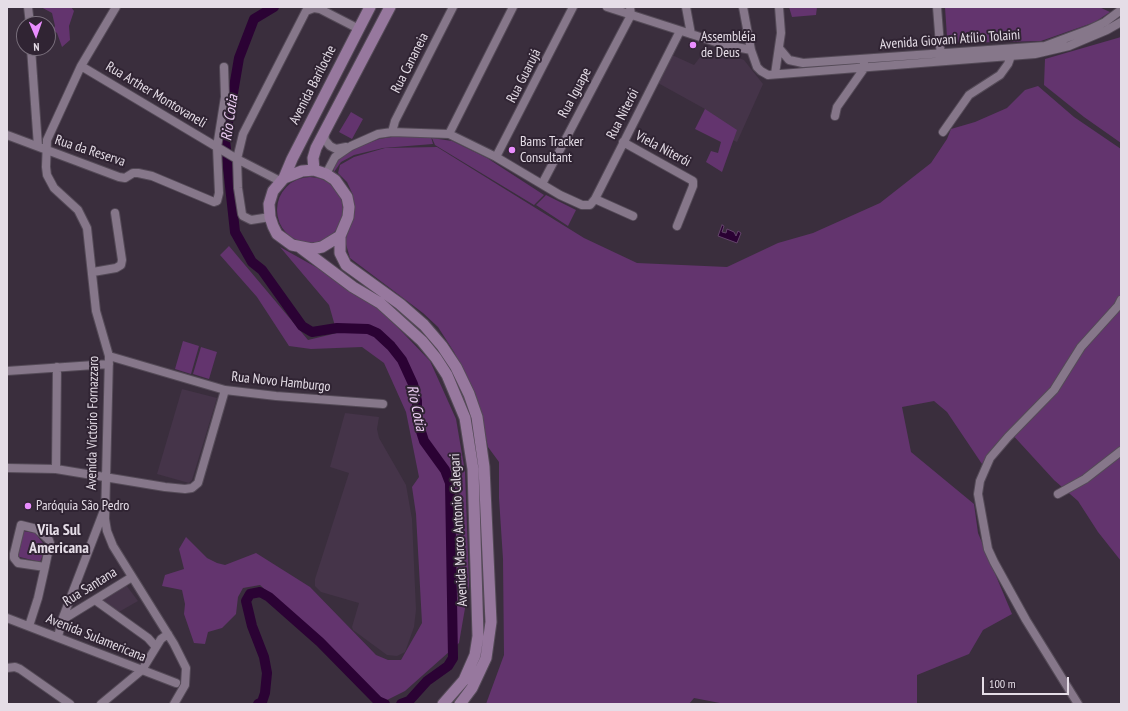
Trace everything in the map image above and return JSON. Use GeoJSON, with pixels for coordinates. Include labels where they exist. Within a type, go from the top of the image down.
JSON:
{"type":"FeatureCollection","features":[{"type":"Feature","properties":{"kind":"main road","name":"Avenida Bariloche"},"geometry":{"type":"LineString","coordinates":[[282,179],[370,7]]}},
{"type":"Feature","properties":{"kind":"main road"},"geometry":{"type":"LineString","coordinates":[[314,170],[314,153],[390,7]]}},
{"type":"Feature","properties":{"kind":"main road"},"geometry":{"type":"LineString","coordinates":[[314,170],[326,174],[335,180],[347,197],[348,217],[340,236],[322,247],[312,249],[301,248],[284,241],[275,230],[270,217],[269,204],[273,191],[282,179],[302,171],[314,170]]}},
{"type":"Feature","properties":{"kind":"main road","name":"Avenida Marco Antonio Calegari"},"geometry":{"type":"LineString","coordinates":[[340,236],[340,254],[346,264],[400,304],[424,325],[442,346],[456,367],[469,394],[477,417],[484,467],[491,622],[486,658],[472,688],[460,704]]}},
{"type":"Feature","properties":{"kind":"main road","name":"Avenida Marco Antonio Calegari"},"geometry":{"type":"LineString","coordinates":[[301,248],[353,287],[380,304],[422,341],[436,358],[447,375],[465,418],[473,469],[478,636],[475,655],[464,680],[443,704]]}},
{"type":"Feature","properties":{"kind":"street","name":"Avenida Victório Fornazzaro"},"geometry":{"type":"LineString","coordinates":[[116,7],[81,66],[47,140],[46,167],[49,181],[54,188],[78,210],[84,219],[89,239],[93,272],[93,293],[96,311],[109,360],[104,510],[110,538],[132,577],[168,634],[186,668],[185,685],[174,704]]}},
{"type":"Feature","properties":{"kind":"street","name":"Rua Cananeia"},"geometry":{"type":"LineString","coordinates":[[392,132],[395,121],[454,7]]}},
{"type":"Feature","properties":{"kind":"street"},"geometry":{"type":"LineString","coordinates":[[449,134],[513,7]]}},
{"type":"Feature","properties":{"kind":"street","name":"Rua Guarujá"},"geometry":{"type":"LineString","coordinates":[[496,157],[573,7]]}},
{"type":"Feature","properties":{"kind":"street"},"geometry":{"type":"LineString","coordinates":[[607,7],[630,11],[680,31],[722,44],[751,50]]}},
{"type":"Feature","properties":{"kind":"street"},"geometry":{"type":"LineString","coordinates":[[686,7],[691,34]]}},
{"type":"Feature","properties":{"kind":"street"},"geometry":{"type":"LineString","coordinates":[[744,7],[751,50],[757,67],[761,71],[771,74],[776,65],[781,33],[779,7]]}},
{"type":"Feature","properties":{"kind":"street"},"geometry":{"type":"LineString","coordinates":[[937,7],[941,57]]}},
{"type":"Feature","properties":{"kind":"street"},"geometry":{"type":"LineString","coordinates":[[270,217],[251,220],[243,216],[233,156],[243,134],[306,11],[314,8],[320,9],[358,29]]}},
{"type":"Feature","properties":{"kind":"street","name":"Avenida Giovani Atílio Tolaini"},"geometry":{"type":"LineString","coordinates":[[771,74],[863,63],[1030,48],[1056,43],[1105,22],[1121,10]]}},
{"type":"Feature","properties":{"kind":"street","name":"Rua Iguape"},"geometry":{"type":"LineString","coordinates":[[542,184],[630,11]]}},
{"type":"Feature","properties":{"kind":"street","name":"Avenida Giovani Atílio Tolaini"},"geometry":{"type":"LineString","coordinates":[[941,57],[1011,56],[1054,51],[1094,37],[1121,22]]}},
{"type":"Feature","properties":{"kind":"street","name":"Rua Niterói"},"geometry":{"type":"LineString","coordinates":[[542,184],[560,195],[586,206],[592,203],[680,31]]}},
{"type":"Feature","properties":{"kind":"street","name":"Avenida Giovani Atílio Tolaini"},"geometry":{"type":"LineString","coordinates":[[779,48],[785,57],[794,62],[863,63]]}},
{"type":"Feature","properties":{"kind":"street"},"geometry":{"type":"LineString","coordinates":[[32,56],[38,146]]}},
{"type":"Feature","properties":{"kind":"street"},"geometry":{"type":"LineString","coordinates":[[943,132],[969,95],[1000,75],[1008,64],[1011,56]]}},
{"type":"Feature","properties":{"kind":"street"},"geometry":{"type":"LineString","coordinates":[[835,116],[840,101],[863,63]]}},
{"type":"Feature","properties":{"kind":"street","name":"Rua Arther Montovaneli"},"geometry":{"type":"LineString","coordinates":[[81,66],[233,156],[282,179]]}},
{"type":"Feature","properties":{"kind":"street"},"geometry":{"type":"LineString","coordinates":[[219,148],[225,97],[224,67]]}},
{"type":"Feature","properties":{"kind":"street"},"geometry":{"type":"LineString","coordinates":[[326,174],[335,157],[351,146],[378,134],[392,132],[449,134],[496,157],[542,184]]}},
{"type":"Feature","properties":{"kind":"street"},"geometry":{"type":"LineString","coordinates":[[324,134],[327,144],[332,148],[351,146]]}},
{"type":"Feature","properties":{"kind":"street","name":"Rua da Reserva"},"geometry":{"type":"LineString","coordinates":[[7,135],[119,177],[125,178],[134,173],[152,176],[209,202],[217,201],[219,193],[219,148]]}},
{"type":"Feature","properties":{"kind":"street","name":"Viela Niterói"},"geometry":{"type":"LineString","coordinates":[[623,142],[690,178],[694,183],[677,226]]}},
{"type":"Feature","properties":{"kind":"street"},"geometry":{"type":"LineString","coordinates":[[595,199],[633,216]]}},
{"type":"Feature","properties":{"kind":"street"},"geometry":{"type":"LineString","coordinates":[[93,272],[116,268],[121,265],[122,260],[115,213]]}},
{"type":"Feature","properties":{"kind":"street"},"geometry":{"type":"LineString","coordinates":[[1078,704],[1026,620],[994,562],[988,549],[978,494],[983,471],[990,458],[1008,437],[1054,390],[1081,347],[1120,305]]}},
{"type":"Feature","properties":{"kind":"street","name":"Rua Novo Hamburgo"},"geometry":{"type":"LineString","coordinates":[[7,371],[57,367],[109,360],[225,390],[269,396],[383,404]]}},
{"type":"Feature","properties":{"kind":"street"},"geometry":{"type":"LineString","coordinates":[[56,469],[57,367]]}},
{"type":"Feature","properties":{"kind":"street"},"geometry":{"type":"LineString","coordinates":[[7,468],[56,469],[185,489],[192,488],[198,484],[225,390]]}},
{"type":"Feature","properties":{"kind":"street"},"geometry":{"type":"LineString","coordinates":[[1058,494],[1085,479],[1121,451]]}},
{"type":"Feature","properties":{"kind":"street"},"geometry":{"type":"LineString","coordinates":[[58,637],[62,620],[104,510]]}},
{"type":"Feature","properties":{"kind":"street"},"geometry":{"type":"LineString","coordinates":[[29,626],[45,567],[50,543],[42,533],[24,524],[19,528],[14,558],[18,562],[45,567]]}},
{"type":"Feature","properties":{"kind":"street","name":"Rua Santana"},"geometry":{"type":"LineString","coordinates":[[62,620],[132,577]]}},
{"type":"Feature","properties":{"kind":"street"},"geometry":{"type":"LineString","coordinates":[[95,600],[148,638],[156,647]]}},
{"type":"Feature","properties":{"kind":"street","name":"Avenida Sulamericana"},"geometry":{"type":"LineString","coordinates":[[7,618],[176,683]]}},
{"type":"Feature","properties":{"kind":"street"},"geometry":{"type":"LineString","coordinates":[[102,704],[142,670],[161,639],[168,634]]}},
{"type":"Feature","properties":{"kind":"street"},"geometry":{"type":"LineString","coordinates":[[10,668],[25,672],[70,704]]}},
{"type":"Feature","properties":{"kind":"shaded area"},"geometry":{"type":"Polygon","coordinates":[[[41,7],[71,7],[74,11],[69,26],[70,40],[62,47],[56,32],[56,16],[53,16],[52,13],[41,7]]]}},
{"type":"Feature","properties":{"kind":"shaded area"},"geometry":{"type":"Polygon","coordinates":[[[789,7],[817,7],[816,15],[792,17],[789,7]]]}},
{"type":"Feature","properties":{"kind":"shaded area"},"geometry":{"type":"Polygon","coordinates":[[[945,7],[1099,7],[1110,12],[1095,22],[1041,41],[956,43],[947,37],[945,7]]]}},
{"type":"Feature","properties":{"kind":"shaded area"},"geometry":{"type":"Polygon","coordinates":[[[1121,37],[1121,143],[1084,117],[1044,85],[1045,59],[1121,37]]]}},
{"type":"Feature","properties":{"kind":"shaded area"},"geometry":{"type":"Polygon","coordinates":[[[708,47],[744,60],[763,84],[737,142],[700,125],[705,109],[658,83],[672,55],[694,65],[708,47]]]}},
{"type":"Feature","properties":{"kind":"shaded area"},"geometry":{"type":"Polygon","coordinates":[[[1038,86],[1074,117],[1121,149],[1121,561],[1098,532],[1078,501],[1054,480],[1010,432],[995,445],[982,464],[947,412],[934,401],[902,407],[911,452],[974,504],[978,533],[1012,614],[983,630],[969,654],[917,675],[917,704],[725,704],[694,698],[689,704],[486,704],[504,655],[503,559],[499,498],[499,462],[488,447],[475,393],[454,352],[438,327],[423,313],[350,258],[345,241],[353,215],[353,195],[347,182],[338,173],[340,165],[354,157],[385,148],[437,147],[584,238],[637,263],[727,267],[778,243],[813,233],[880,203],[931,163],[947,139],[951,129],[975,122],[1007,108],[1025,90],[1038,86]]]}},
{"type":"Feature","properties":{"kind":"shaded area"},"geometry":{"type":"Polygon","coordinates":[[[705,109],[737,130],[722,172],[706,162],[711,151],[718,153],[721,142],[695,129],[705,109]]]}},
{"type":"Feature","properties":{"kind":"shaded area"},"geometry":{"type":"Polygon","coordinates":[[[351,112],[363,119],[352,139],[339,132],[351,112]]]}},
{"type":"Feature","properties":{"kind":"shaded area"},"geometry":{"type":"Polygon","coordinates":[[[398,136],[431,137],[433,144],[383,148],[354,155],[341,162],[334,172],[334,162],[351,150],[379,139],[398,136]]]}},
{"type":"Feature","properties":{"kind":"shaded area"},"geometry":{"type":"Polygon","coordinates":[[[432,138],[452,141],[487,158],[544,195],[534,205],[435,145],[432,138]]]}},
{"type":"Feature","properties":{"kind":"shaded area"},"geometry":{"type":"Polygon","coordinates":[[[303,177],[317,177],[329,182],[338,191],[343,203],[341,223],[334,234],[317,243],[303,243],[291,238],[282,229],[277,217],[277,203],[282,191],[291,182],[303,177]]]}},
{"type":"Feature","properties":{"kind":"shaded area"},"geometry":{"type":"Polygon","coordinates":[[[546,195],[576,210],[568,226],[536,205],[546,195]]]}},
{"type":"Feature","properties":{"kind":"shaded area"},"geometry":{"type":"Polygon","coordinates":[[[722,225],[724,226],[722,232],[726,233],[727,229],[734,232],[736,236],[738,231],[741,233],[737,243],[718,236],[722,225]]]}},
{"type":"Feature","properties":{"kind":"shaded area"},"geometry":{"type":"Polygon","coordinates":[[[229,246],[308,340],[337,333],[329,305],[280,247],[330,275],[384,313],[430,361],[456,419],[465,472],[469,585],[459,643],[405,691],[385,701],[260,585],[243,588],[238,597],[236,614],[222,628],[208,632],[205,644],[194,643],[184,614],[185,604],[182,590],[162,586],[165,575],[184,569],[179,549],[186,537],[207,558],[225,565],[256,553],[310,587],[376,655],[388,660],[401,660],[422,623],[416,514],[412,487],[419,477],[406,412],[384,363],[362,347],[311,349],[289,346],[257,297],[220,255],[229,246]]]}},
{"type":"Feature","properties":{"kind":"shaded area"},"geometry":{"type":"Polygon","coordinates":[[[183,341],[199,346],[191,374],[175,369],[183,341]]]}},
{"type":"Feature","properties":{"kind":"shaded area"},"geometry":{"type":"Polygon","coordinates":[[[201,347],[217,352],[209,379],[193,374],[201,347]]]}},
{"type":"Feature","properties":{"kind":"shaded area"},"geometry":{"type":"Polygon","coordinates":[[[182,389],[217,398],[192,480],[189,483],[157,474],[182,389]]]}},
{"type":"Feature","properties":{"kind":"shaded area"},"geometry":{"type":"Polygon","coordinates":[[[345,413],[379,417],[377,429],[379,438],[406,485],[412,519],[416,610],[414,627],[405,652],[397,656],[387,655],[353,630],[352,627],[359,603],[321,592],[315,586],[315,579],[349,473],[330,467],[345,413]]]}},
{"type":"Feature","properties":{"kind":"shaded area"},"geometry":{"type":"Polygon","coordinates":[[[23,531],[35,533],[46,547],[40,562],[16,556],[23,531]]]}},
{"type":"Feature","properties":{"kind":"shaded area"},"geometry":{"type":"Polygon","coordinates":[[[126,585],[138,601],[117,613],[101,600],[126,585]]]}},
{"type":"Feature","properties":{"kind":"waterway","name":"Rio Cotia"},"geometry":{"type":"LineString","coordinates":[[274,7],[254,19],[239,58],[225,140],[235,232],[252,262],[262,270],[302,326],[312,332],[337,328],[368,329],[377,333],[391,346],[402,360],[413,384],[417,401],[417,419],[424,441],[445,470],[450,483],[453,658],[448,666],[427,681],[409,701],[401,704]]}},
{"type":"Feature","properties":{"kind":"waterway","name":"Rio Cotia"},"geometry":{"type":"LineString","coordinates":[[258,704],[262,702],[265,693],[267,673],[264,657],[252,626],[246,601],[250,594],[260,592],[269,597],[320,642],[378,701],[385,704]]}},
{"type":"Feature","properties":{"kind":"place","name":"Assembléia de Deus"},"geometry":{"type":"Point","coordinates":[693,45]}},
{"type":"Feature","properties":{"kind":"place","name":"Bams Tracker Consultant"},"geometry":{"type":"Point","coordinates":[512,150]}},
{"type":"Feature","properties":{"kind":"place","name":"Paróquia São Pedro"},"geometry":{"type":"Point","coordinates":[28,506]}},
{"type":"Feature","properties":{"kind":"district","name":"Vila Sul Americana"},"geometry":{"type":"Point","coordinates":[59,539]}}]}
